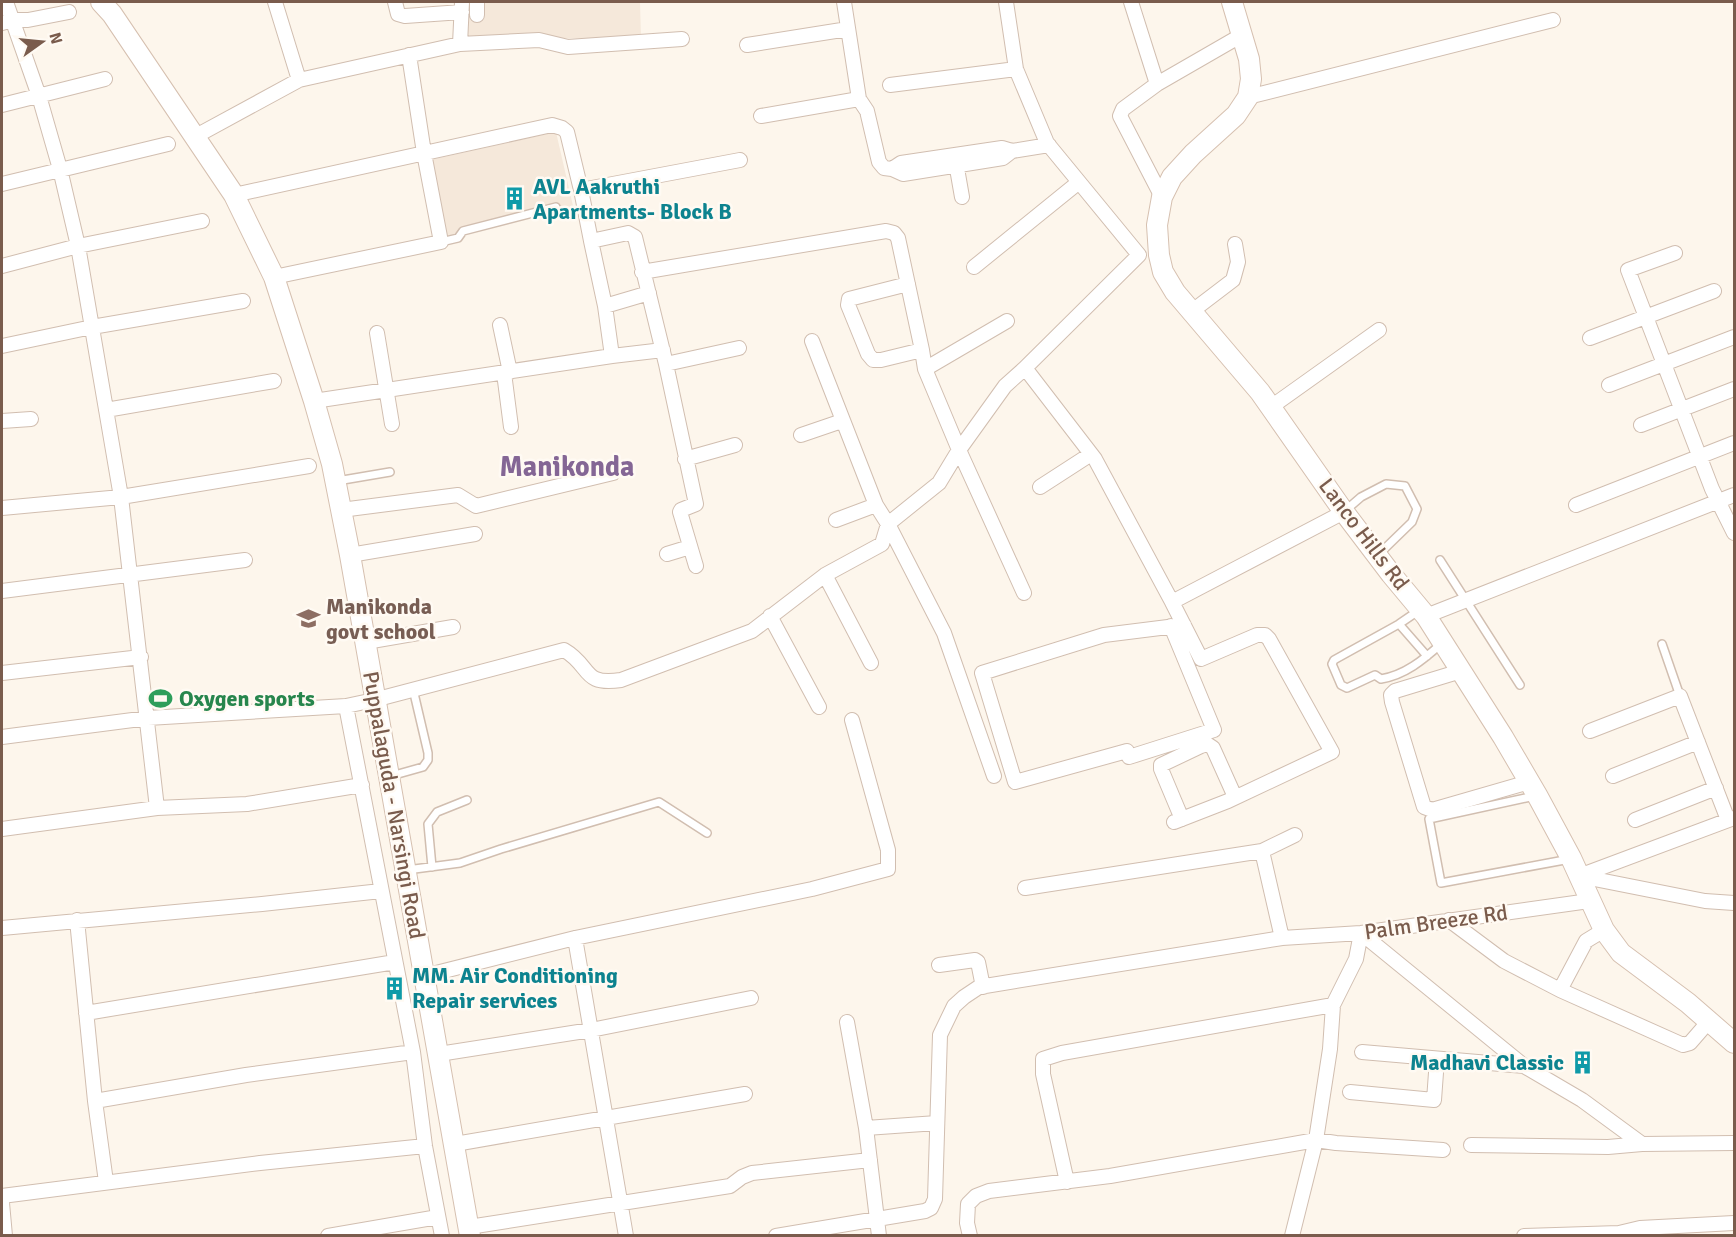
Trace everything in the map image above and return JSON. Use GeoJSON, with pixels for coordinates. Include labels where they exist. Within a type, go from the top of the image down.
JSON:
{"type":"FeatureCollection","features":[{"type":"Feature","properties":{"kind":"street"},"geometry":{"type":"LineString","coordinates":[[6,2],[7,22],[39,96],[60,169],[78,246],[121,497],[157,808]]}},
{"type":"Feature","properties":{"kind":"street","name":"Puppalaguda - Narsingi Road"},"geometry":{"type":"LineString","coordinates":[[101,2],[112,14],[234,195],[274,277],[314,401],[336,481],[350,555],[470,1231]]}},
{"type":"Feature","properties":{"kind":"street"},"geometry":{"type":"LineString","coordinates":[[275,2],[299,80]]}},
{"type":"Feature","properties":{"kind":"street"},"geometry":{"type":"LineString","coordinates":[[395,2],[398,14],[405,16],[462,7],[460,44]]}},
{"type":"Feature","properties":{"kind":"street"},"geometry":{"type":"LineString","coordinates":[[848,2],[848,29],[859,99],[867,111],[879,162],[884,168],[892,169],[901,163],[925,165],[955,160],[1002,148],[1012,151],[1049,145]]}},
{"type":"Feature","properties":{"kind":"street"},"geometry":{"type":"LineString","coordinates":[[2,737],[148,718],[346,706],[564,650],[574,656],[592,678],[603,683],[621,680],[752,631],[825,575],[882,544],[888,524],[939,483],[959,450],[1005,386],[1149,255],[1079,182],[1049,145],[1016,69],[1006,2]]}},
{"type":"Feature","properties":{"kind":"street"},"geometry":{"type":"LineString","coordinates":[[1131,2],[1157,84]]}},
{"type":"Feature","properties":{"kind":"street"},"geometry":{"type":"LineString","coordinates":[[1232,2],[1242,35],[1251,79],[1248,97],[1553,20]]}},
{"type":"Feature","properties":{"kind":"street"},"geometry":{"type":"LineString","coordinates":[[7,22],[69,12]]}},
{"type":"Feature","properties":{"kind":"street"},"geometry":{"type":"LineString","coordinates":[[747,45],[848,29]]}},
{"type":"Feature","properties":{"kind":"street"},"geometry":{"type":"LineString","coordinates":[[1162,197],[1120,116],[1124,109],[1157,84],[1242,35]]}},
{"type":"Feature","properties":{"kind":"street"},"geometry":{"type":"LineString","coordinates":[[196,136],[299,80],[460,44],[539,40],[568,47],[682,39]]}},
{"type":"Feature","properties":{"kind":"street"},"geometry":{"type":"LineString","coordinates":[[274,277],[441,242],[409,55]]}},
{"type":"Feature","properties":{"kind":"street"},"geometry":{"type":"LineString","coordinates":[[890,85],[1016,69]]}},
{"type":"Feature","properties":{"kind":"street"},"geometry":{"type":"LineString","coordinates":[[2,105],[105,79]]}},
{"type":"Feature","properties":{"kind":"street","name":"Lanco Hills Rd"},"geometry":{"type":"LineString","coordinates":[[1248,97],[1236,115],[1193,154],[1172,177],[1162,197],[1149,255],[1191,312],[1240,366],[1271,406],[1344,512],[1423,612],[1533,789],[1575,867],[1604,930],[1621,953],[1710,1020],[1734,1043]]}},
{"type":"Feature","properties":{"kind":"street"},"geometry":{"type":"LineString","coordinates":[[761,116],[859,99]]}},
{"type":"Feature","properties":{"kind":"street"},"geometry":{"type":"LineString","coordinates":[[234,195],[552,125],[562,128],[567,132],[581,190],[605,306],[612,356]]}},
{"type":"Feature","properties":{"kind":"street"},"geometry":{"type":"LineString","coordinates":[[2,184],[168,144]]}},
{"type":"Feature","properties":{"kind":"street"},"geometry":{"type":"LineString","coordinates":[[581,190],[740,160]]}},
{"type":"Feature","properties":{"kind":"street"},"geometry":{"type":"LineString","coordinates":[[955,160],[962,196]]}},
{"type":"Feature","properties":{"kind":"street"},"geometry":{"type":"LineString","coordinates":[[974,267],[1079,182]]}},
{"type":"Feature","properties":{"kind":"street"},"geometry":{"type":"LineString","coordinates":[[2,266],[78,246],[202,220]]}},
{"type":"Feature","properties":{"kind":"street"},"geometry":{"type":"LineString","coordinates":[[642,272],[886,231],[894,233],[898,238],[925,369],[1024,593]]}},
{"type":"Feature","properties":{"kind":"street"},"geometry":{"type":"LineString","coordinates":[[591,241],[628,233],[635,237],[696,504],[680,512],[696,566]]}},
{"type":"Feature","properties":{"kind":"street"},"geometry":{"type":"LineString","coordinates":[[1191,312],[1233,279],[1238,262],[1235,244]]}},
{"type":"Feature","properties":{"kind":"street"},"geometry":{"type":"LineString","coordinates":[[1674,253],[1628,270],[1712,489],[1734,533]]}},
{"type":"Feature","properties":{"kind":"street"},"geometry":{"type":"LineString","coordinates":[[908,284],[849,299],[848,305],[868,354],[873,360],[922,350]]}},
{"type":"Feature","properties":{"kind":"street"},"geometry":{"type":"LineString","coordinates":[[1590,338],[1714,291]]}},
{"type":"Feature","properties":{"kind":"street"},"geometry":{"type":"LineString","coordinates":[[605,306],[649,293]]}},
{"type":"Feature","properties":{"kind":"street"},"geometry":{"type":"LineString","coordinates":[[2,346],[92,327],[243,301]]}},
{"type":"Feature","properties":{"kind":"street"},"geometry":{"type":"LineString","coordinates":[[925,369],[1007,321]]}},
{"type":"Feature","properties":{"kind":"street"},"geometry":{"type":"LineString","coordinates":[[500,325],[507,373],[511,427]]}},
{"type":"Feature","properties":{"kind":"street"},"geometry":{"type":"LineString","coordinates":[[1271,406],[1379,330]]}},
{"type":"Feature","properties":{"kind":"street"},"geometry":{"type":"LineString","coordinates":[[377,333],[392,424]]}},
{"type":"Feature","properties":{"kind":"street"},"geometry":{"type":"LineString","coordinates":[[1609,385],[1734,337]]}},
{"type":"Feature","properties":{"kind":"street"},"geometry":{"type":"LineString","coordinates":[[812,341],[876,505],[944,633],[994,776]]}},
{"type":"Feature","properties":{"kind":"street"},"geometry":{"type":"LineString","coordinates":[[314,401],[386,392],[612,356],[664,357],[739,348]]}},
{"type":"Feature","properties":{"kind":"street"},"geometry":{"type":"LineString","coordinates":[[1025,368],[1091,454],[1172,602],[1177,625],[1214,730],[1129,757],[1126,751],[1015,782],[982,673],[1104,635],[1177,625]]}},
{"type":"Feature","properties":{"kind":"street"},"geometry":{"type":"LineString","coordinates":[[106,410],[274,381]]}},
{"type":"Feature","properties":{"kind":"street"},"geometry":{"type":"LineString","coordinates":[[1641,424],[1734,389]]}},
{"type":"Feature","properties":{"kind":"street"},"geometry":{"type":"LineString","coordinates":[[2,421],[31,419]]}},
{"type":"Feature","properties":{"kind":"street"},"geometry":{"type":"LineString","coordinates":[[801,435],[842,421]]}},
{"type":"Feature","properties":{"kind":"street"},"geometry":{"type":"LineString","coordinates":[[1576,505],[1734,443]]}},
{"type":"Feature","properties":{"kind":"street"},"geometry":{"type":"LineString","coordinates":[[685,459],[735,445]]}},
{"type":"Feature","properties":{"kind":"street"},"geometry":{"type":"LineString","coordinates":[[1040,487],[1091,454]]}},
{"type":"Feature","properties":{"kind":"street"},"geometry":{"type":"LineString","coordinates":[[2,508],[121,497],[309,466]]}},
{"type":"Feature","properties":{"kind":"street"},"geometry":{"type":"LineString","coordinates":[[341,510],[458,495],[476,506],[613,473]]}},
{"type":"Feature","properties":{"kind":"street"},"geometry":{"type":"LineString","coordinates":[[1423,612],[1466,600],[1734,495]]}},
{"type":"Feature","properties":{"kind":"street"},"geometry":{"type":"LineString","coordinates":[[836,520],[876,505]]}},
{"type":"Feature","properties":{"kind":"street"},"geometry":{"type":"LineString","coordinates":[[1172,602],[1344,512]]}},
{"type":"Feature","properties":{"kind":"street"},"geometry":{"type":"LineString","coordinates":[[350,555],[475,534]]}},
{"type":"Feature","properties":{"kind":"street"},"geometry":{"type":"LineString","coordinates":[[667,554],[690,547]]}},
{"type":"Feature","properties":{"kind":"street"},"geometry":{"type":"LineString","coordinates":[[2,591],[245,560]]}},
{"type":"Feature","properties":{"kind":"street"},"geometry":{"type":"LineString","coordinates":[[825,575],[871,663]]}},
{"type":"Feature","properties":{"kind":"street"},"geometry":{"type":"LineString","coordinates":[[770,616],[819,707]]}},
{"type":"Feature","properties":{"kind":"street"},"geometry":{"type":"LineString","coordinates":[[1177,625],[1201,659],[1257,635],[1265,635],[1332,752],[1235,797],[1178,820],[1161,765],[1208,744],[1213,748],[1235,797]]}},
{"type":"Feature","properties":{"kind":"street"},"geometry":{"type":"LineString","coordinates":[[366,642],[453,627]]}},
{"type":"Feature","properties":{"kind":"street"},"geometry":{"type":"LineString","coordinates":[[2,673],[141,657]]}},
{"type":"Feature","properties":{"kind":"street"},"geometry":{"type":"LineString","coordinates":[[1461,671],[1395,691],[1391,695],[1424,807],[1432,810],[1533,789]]}},
{"type":"Feature","properties":{"kind":"street"},"geometry":{"type":"LineString","coordinates":[[1575,867],[1731,819],[1716,788],[1680,696],[1590,731]]}},
{"type":"Feature","properties":{"kind":"street"},"geometry":{"type":"LineString","coordinates":[[346,706],[413,1052],[424,1146],[442,1236]]}},
{"type":"Feature","properties":{"kind":"street"},"geometry":{"type":"LineString","coordinates":[[424,976],[574,938],[812,889],[888,869],[888,850],[852,720]]}},
{"type":"Feature","properties":{"kind":"street"},"geometry":{"type":"LineString","coordinates":[[1612,776],[1698,742]]}},
{"type":"Feature","properties":{"kind":"street"},"geometry":{"type":"LineString","coordinates":[[2,829],[157,808],[248,804],[362,785]]}},
{"type":"Feature","properties":{"kind":"street"},"geometry":{"type":"LineString","coordinates":[[1635,820],[1716,788]]}},
{"type":"Feature","properties":{"kind":"street"},"geometry":{"type":"LineString","coordinates":[[1025,888],[1262,851],[1295,835]]}},
{"type":"Feature","properties":{"kind":"street"},"geometry":{"type":"LineString","coordinates":[[1262,851],[1282,938]]}},
{"type":"Feature","properties":{"kind":"street"},"geometry":{"type":"LineString","coordinates":[[1575,867],[1705,901],[1734,903]]}},
{"type":"Feature","properties":{"kind":"street"},"geometry":{"type":"LineString","coordinates":[[2,928],[381,891]]}},
{"type":"Feature","properties":{"kind":"street","name":"Palm Breeze Rd"},"geometry":{"type":"LineString","coordinates":[[983,987],[1282,938],[1361,933],[1589,901]]}},
{"type":"Feature","properties":{"kind":"street"},"geometry":{"type":"LineString","coordinates":[[77,920],[95,1101],[106,1182]]}},
{"type":"Feature","properties":{"kind":"street"},"geometry":{"type":"LineString","coordinates":[[1449,920],[1504,961],[1560,990],[1683,1045],[1690,1043],[1710,1020]]}},
{"type":"Feature","properties":{"kind":"street"},"geometry":{"type":"LineString","coordinates":[[1560,990],[1586,941],[1604,930]]}},
{"type":"Feature","properties":{"kind":"street"},"geometry":{"type":"LineString","coordinates":[[1292,1236],[1316,1140],[1330,1049],[1333,1005],[1356,959],[1361,933],[1524,1066],[1582,1100],[1642,1144]]}},
{"type":"Feature","properties":{"kind":"street"},"geometry":{"type":"LineString","coordinates":[[574,938],[626,1236]]}},
{"type":"Feature","properties":{"kind":"street"},"geometry":{"type":"LineString","coordinates":[[776,1236],[925,1211],[931,1208],[934,1199],[940,1035],[954,1006],[964,997],[983,987],[978,962],[975,960],[939,965]]}},
{"type":"Feature","properties":{"kind":"street"},"geometry":{"type":"LineString","coordinates":[[86,1013],[395,962]]}},
{"type":"Feature","properties":{"kind":"street"},"geometry":{"type":"LineString","coordinates":[[439,1053],[591,1030],[751,998]]}},
{"type":"Feature","properties":{"kind":"street"},"geometry":{"type":"LineString","coordinates":[[1067,1182],[1042,1074],[1043,1059],[1062,1053],[1333,1005]]}},
{"type":"Feature","properties":{"kind":"street"},"geometry":{"type":"LineString","coordinates":[[848,1022],[866,1128],[879,1236]]}},
{"type":"Feature","properties":{"kind":"street"},"geometry":{"type":"LineString","coordinates":[[95,1101],[413,1052]]}},
{"type":"Feature","properties":{"kind":"street"},"geometry":{"type":"LineString","coordinates":[[1362,1052],[1524,1066]]}},
{"type":"Feature","properties":{"kind":"street"},"geometry":{"type":"LineString","coordinates":[[1350,1092],[1434,1100],[1437,1059]]}},
{"type":"Feature","properties":{"kind":"street"},"geometry":{"type":"LineString","coordinates":[[455,1144],[745,1094]]}},
{"type":"Feature","properties":{"kind":"street"},"geometry":{"type":"LineString","coordinates":[[866,1128],[937,1123]]}},
{"type":"Feature","properties":{"kind":"street"},"geometry":{"type":"LineString","coordinates":[[970,1236],[967,1223],[968,1204],[976,1196],[989,1191],[1067,1182],[1316,1140],[1443,1150]]}},
{"type":"Feature","properties":{"kind":"street"},"geometry":{"type":"LineString","coordinates":[[1471,1144],[1608,1147],[1642,1144],[1734,1143]]}},
{"type":"Feature","properties":{"kind":"street"},"geometry":{"type":"LineString","coordinates":[[2,1196],[260,1162],[424,1146]]}},
{"type":"Feature","properties":{"kind":"street"},"geometry":{"type":"LineString","coordinates":[[470,1231],[730,1186],[752,1173],[870,1160]]}},
{"type":"Feature","properties":{"kind":"street"},"geometry":{"type":"LineString","coordinates":[[2,1203],[5,1236]]}},
{"type":"Feature","properties":{"kind":"street"},"geometry":{"type":"LineString","coordinates":[[328,1236],[438,1217]]}},
{"type":"Feature","properties":{"kind":"street"},"geometry":{"type":"LineString","coordinates":[[1524,1236],[1619,1234],[1640,1228],[1712,1229],[1734,1222]]}},
{"type":"Feature","properties":{"kind":"lane"},"geometry":{"type":"LineString","coordinates":[[441,242],[458,238],[464,231],[556,207]]}},
{"type":"Feature","properties":{"kind":"lane"},"geometry":{"type":"LineString","coordinates":[[336,481],[390,472]]}},
{"type":"Feature","properties":{"kind":"lane"},"geometry":{"type":"LineString","coordinates":[[1344,512],[1361,497],[1386,484],[1405,486],[1417,509],[1412,522],[1378,556]]}},
{"type":"Feature","properties":{"kind":"lane"},"geometry":{"type":"LineString","coordinates":[[1440,560],[1520,685]]}},
{"type":"Feature","properties":{"kind":"lane"},"geometry":{"type":"LineString","coordinates":[[1423,612],[1334,660],[1332,664],[1341,685],[1347,688],[1375,675],[1381,679],[1397,676],[1443,642]]}},
{"type":"Feature","properties":{"kind":"lane"},"geometry":{"type":"LineString","coordinates":[[1399,624],[1427,656]]}},
{"type":"Feature","properties":{"kind":"lane"},"geometry":{"type":"LineString","coordinates":[[1662,644],[1680,696]]}},
{"type":"Feature","properties":{"kind":"lane"},"geometry":{"type":"LineString","coordinates":[[388,777],[423,767],[428,760],[413,689]]}},
{"type":"Feature","properties":{"kind":"lane"},"geometry":{"type":"LineString","coordinates":[[1533,789],[1429,819],[1441,883],[1575,867]]}},
{"type":"Feature","properties":{"kind":"lane"},"geometry":{"type":"LineString","coordinates":[[432,867],[428,824],[436,812],[467,800]]}},
{"type":"Feature","properties":{"kind":"lane"},"geometry":{"type":"LineString","coordinates":[[405,870],[460,863],[659,802],[707,833]]}},
{"type":"Feature","properties":{"kind":"shaded area"},"geometry":{"type":"Polygon","coordinates":[[[468,2],[640,2],[641,39],[466,37],[468,2]]]}},
{"type":"Feature","properties":{"kind":"shaded area"},"geometry":{"type":"Polygon","coordinates":[[[556,132],[573,206],[448,238],[430,160],[556,132]]]}},
{"type":"Feature","properties":{"kind":"place","name":"AVL Aakruthi Apartments- Block B"},"geometry":{"type":"Point","coordinates":[515,199]}},
{"type":"Feature","properties":{"kind":"place","name":"Manikonda govt school"},"geometry":{"type":"Point","coordinates":[308,619]}},
{"type":"Feature","properties":{"kind":"place","name":"Oxygen sports"},"geometry":{"type":"Point","coordinates":[161,698]}},
{"type":"Feature","properties":{"kind":"place","name":"MM. Air Conditioning Repair services"},"geometry":{"type":"Point","coordinates":[394,988]}},
{"type":"Feature","properties":{"kind":"place","name":"Madhavi Classic"},"geometry":{"type":"Point","coordinates":[1582,1062]}},
{"type":"Feature","properties":{"kind":"district","name":"Manikonda"},"geometry":{"type":"Point","coordinates":[567,467]}}]}
